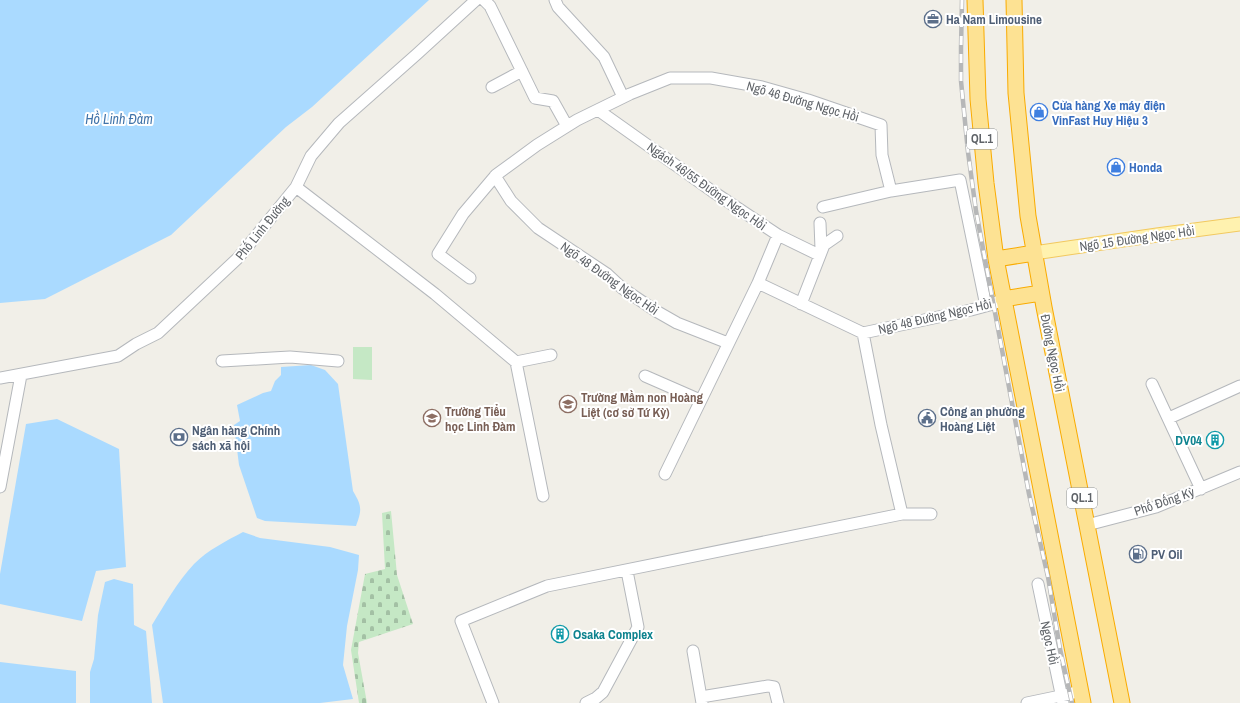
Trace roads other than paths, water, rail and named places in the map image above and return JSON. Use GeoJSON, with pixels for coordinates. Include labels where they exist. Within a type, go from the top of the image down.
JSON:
{"type":"FeatureCollection","features":[{"type":"Feature","properties":{"kind":"highway","name":"QL.1"},"geometry":{"type":"LineString","coordinates":[[975,0],[978,99],[986,183],[996,259],[1082,696]]}},
{"type":"Feature","properties":{"kind":"highway","name":"Đường Ngọc Hồi"},"geometry":{"type":"LineString","coordinates":[[1014,0],[1016,93],[1026,201],[1041,292],[1122,703]]}},
{"type":"Feature","properties":{"kind":"highway"},"geometry":{"type":"LineString","coordinates":[[996,259],[1034,253]]}},
{"type":"Feature","properties":{"kind":"highway"},"geometry":{"type":"LineString","coordinates":[[1003,300],[1041,292]]}},
{"type":"Feature","properties":{"kind":"main road","name":"Ngõ 15 Đường Ngọc Hồi"},"geometry":{"type":"LineString","coordinates":[[1034,253],[1240,224]]}},
{"type":"Feature","properties":{"kind":"street","name":"Phố Linh Đường"},"geometry":{"type":"LineString","coordinates":[[0,378],[118,356],[136,344],[158,333],[238,258],[296,187],[311,156],[339,123],[476,0]]}},
{"type":"Feature","properties":{"kind":"street"},"geometry":{"type":"LineString","coordinates":[[484,0],[490,6],[535,98],[552,101],[567,126]]}},
{"type":"Feature","properties":{"kind":"street"},"geometry":{"type":"LineString","coordinates":[[554,0],[558,7],[604,57],[623,97]]}},
{"type":"Feature","properties":{"kind":"street"},"geometry":{"type":"LineString","coordinates":[[492,87],[522,71]]}},
{"type":"Feature","properties":{"kind":"street","name":"Ngõ 46 Đường Ngọc Hồi"},"geometry":{"type":"LineString","coordinates":[[470,278],[438,254],[463,214],[495,176],[537,145],[567,126],[623,97],[670,78],[711,78],[762,87],[881,125],[882,155],[891,191]]}},
{"type":"Feature","properties":{"kind":"street","name":"Ngách 46/55 Đường Ngọc Hồi"},"geometry":{"type":"LineString","coordinates":[[598,110],[778,236],[822,250]]}},
{"type":"Feature","properties":{"kind":"street","name":"Ngõ 48 Đường Ngọc Hồi"},"geometry":{"type":"LineString","coordinates":[[495,176],[511,201],[538,228],[607,274],[622,288],[656,311],[677,323],[728,343]]}},
{"type":"Feature","properties":{"kind":"street"},"geometry":{"type":"LineString","coordinates":[[824,207],[891,191],[960,180],[986,306]]}},
{"type":"Feature","properties":{"kind":"street"},"geometry":{"type":"LineString","coordinates":[[296,187],[435,294],[516,362],[543,496]]}},
{"type":"Feature","properties":{"kind":"street"},"geometry":{"type":"LineString","coordinates":[[801,304],[822,250],[820,223]]}},
{"type":"Feature","properties":{"kind":"street"},"geometry":{"type":"LineString","coordinates":[[665,474],[759,280],[778,236]]}},
{"type":"Feature","properties":{"kind":"street"},"geometry":{"type":"LineString","coordinates":[[822,250],[837,236]]}},
{"type":"Feature","properties":{"kind":"street","name":"Ngõ 48 Đường Ngọc Hồi"},"geometry":{"type":"LineString","coordinates":[[759,280],[801,304],[863,333],[986,306],[1003,300]]}},
{"type":"Feature","properties":{"kind":"street"},"geometry":{"type":"LineString","coordinates":[[863,333],[881,425],[902,514]]}},
{"type":"Feature","properties":{"kind":"street"},"geometry":{"type":"LineString","coordinates":[[516,362],[551,355]]}},
{"type":"Feature","properties":{"kind":"street"},"geometry":{"type":"LineString","coordinates":[[222,361],[290,357],[338,361]]}},
{"type":"Feature","properties":{"kind":"street"},"geometry":{"type":"LineString","coordinates":[[0,487],[21,375]]}},
{"type":"Feature","properties":{"kind":"street"},"geometry":{"type":"LineString","coordinates":[[645,376],[700,400]]}},
{"type":"Feature","properties":{"kind":"street"},"geometry":{"type":"LineString","coordinates":[[1152,384],[1201,489]]}},
{"type":"Feature","properties":{"kind":"street"},"geometry":{"type":"LineString","coordinates":[[1169,418],[1240,386]]}},
{"type":"Feature","properties":{"kind":"street","name":"Phố Đống Kỳ"},"geometry":{"type":"LineString","coordinates":[[1087,525],[1156,507],[1240,472]]}},
{"type":"Feature","properties":{"kind":"street"},"geometry":{"type":"LineString","coordinates":[[493,703],[461,621],[547,586],[627,571],[902,514],[931,514]]}},
{"type":"Feature","properties":{"kind":"street"},"geometry":{"type":"LineString","coordinates":[[586,703],[596,698],[603,692],[638,627],[627,571]]}},
{"type":"Feature","properties":{"kind":"street","name":"Ngọc Hồi"},"geometry":{"type":"LineString","coordinates":[[1038,584],[1062,699]]}},
{"type":"Feature","properties":{"kind":"street"},"geometry":{"type":"LineString","coordinates":[[693,651],[702,700],[768,686],[774,687],[778,703]]}},
{"type":"Feature","properties":{"kind":"street"},"geometry":{"type":"LineString","coordinates":[[1027,703],[1082,696]]}},
{"type":"Feature","properties":{"kind":"water","name":"Hồ Linh Đàm"},"geometry":{"type":"Polygon","coordinates":[[[0,0],[429,0],[312,107],[286,127],[171,235],[45,299],[0,303],[0,0]]]}},
{"type":"Feature","properties":{"kind":"water"},"geometry":{"type":"Polygon","coordinates":[[[311,365],[325,370],[338,384],[353,491],[360,508],[356,526],[265,521],[257,518],[239,465],[234,425],[240,421],[237,405],[271,391],[275,381],[281,375],[281,367],[311,365]]]}},
{"type":"Feature","properties":{"kind":"water"},"geometry":{"type":"Polygon","coordinates":[[[57,419],[119,449],[126,567],[96,571],[82,621],[0,604],[0,574],[26,424],[57,419]]]}},
{"type":"Feature","properties":{"kind":"water"},"geometry":{"type":"Polygon","coordinates":[[[243,532],[260,538],[330,547],[359,555],[358,570],[347,626],[343,665],[353,699],[320,703],[163,703],[152,625],[177,586],[194,564],[211,550],[243,532]]]}},
{"type":"Feature","properties":{"kind":"water"},"geometry":{"type":"Polygon","coordinates":[[[114,579],[133,584],[134,625],[146,631],[152,703],[90,703],[90,672],[94,659],[98,615],[105,582],[114,579]]]}},
{"type":"Feature","properties":{"kind":"water"},"geometry":{"type":"Polygon","coordinates":[[[0,662],[76,671],[76,703],[0,703],[0,662]]]}},
{"type":"Feature","properties":{"kind":"railway"},"geometry":{"type":"LineString","coordinates":[[962,0],[961,81],[976,211],[1029,494],[1048,577],[1060,649],[1072,703]]}},
{"type":"Feature","properties":{"kind":"place","name":"Ha Nam Limousine"},"geometry":{"type":"Point","coordinates":[933,19]}},
{"type":"Feature","properties":{"kind":"place","name":"Cửa hàng Xe máy điện VinFast Huy Hiệu 3"},"geometry":{"type":"Point","coordinates":[1039,112]}},
{"type":"Feature","properties":{"kind":"place","name":"Honda"},"geometry":{"type":"Point","coordinates":[1116,167]}},
{"type":"Feature","properties":{"kind":"place","name":"Trường Mầm non Hoàng Liệt (cơ sở Tứ Kỳ)"},"geometry":{"type":"Point","coordinates":[568,404]}},
{"type":"Feature","properties":{"kind":"place","name":"Trường Tiểu học Linh Đàm"},"geometry":{"type":"Point","coordinates":[432,418]}},
{"type":"Feature","properties":{"kind":"place","name":"Công an phường Hoàng Liệt"},"geometry":{"type":"Point","coordinates":[927,418]}},
{"type":"Feature","properties":{"kind":"place","name":"Ngân hàng Chính sách xã hội"},"geometry":{"type":"Point","coordinates":[179,437]}},
{"type":"Feature","properties":{"kind":"place","name":"DV04"},"geometry":{"type":"Point","coordinates":[1215,440]}},
{"type":"Feature","properties":{"kind":"place","name":"PV Oil"},"geometry":{"type":"Point","coordinates":[1138,554]}},
{"type":"Feature","properties":{"kind":"place","name":"Osaka Complex"},"geometry":{"type":"Point","coordinates":[560,634]}}]}
